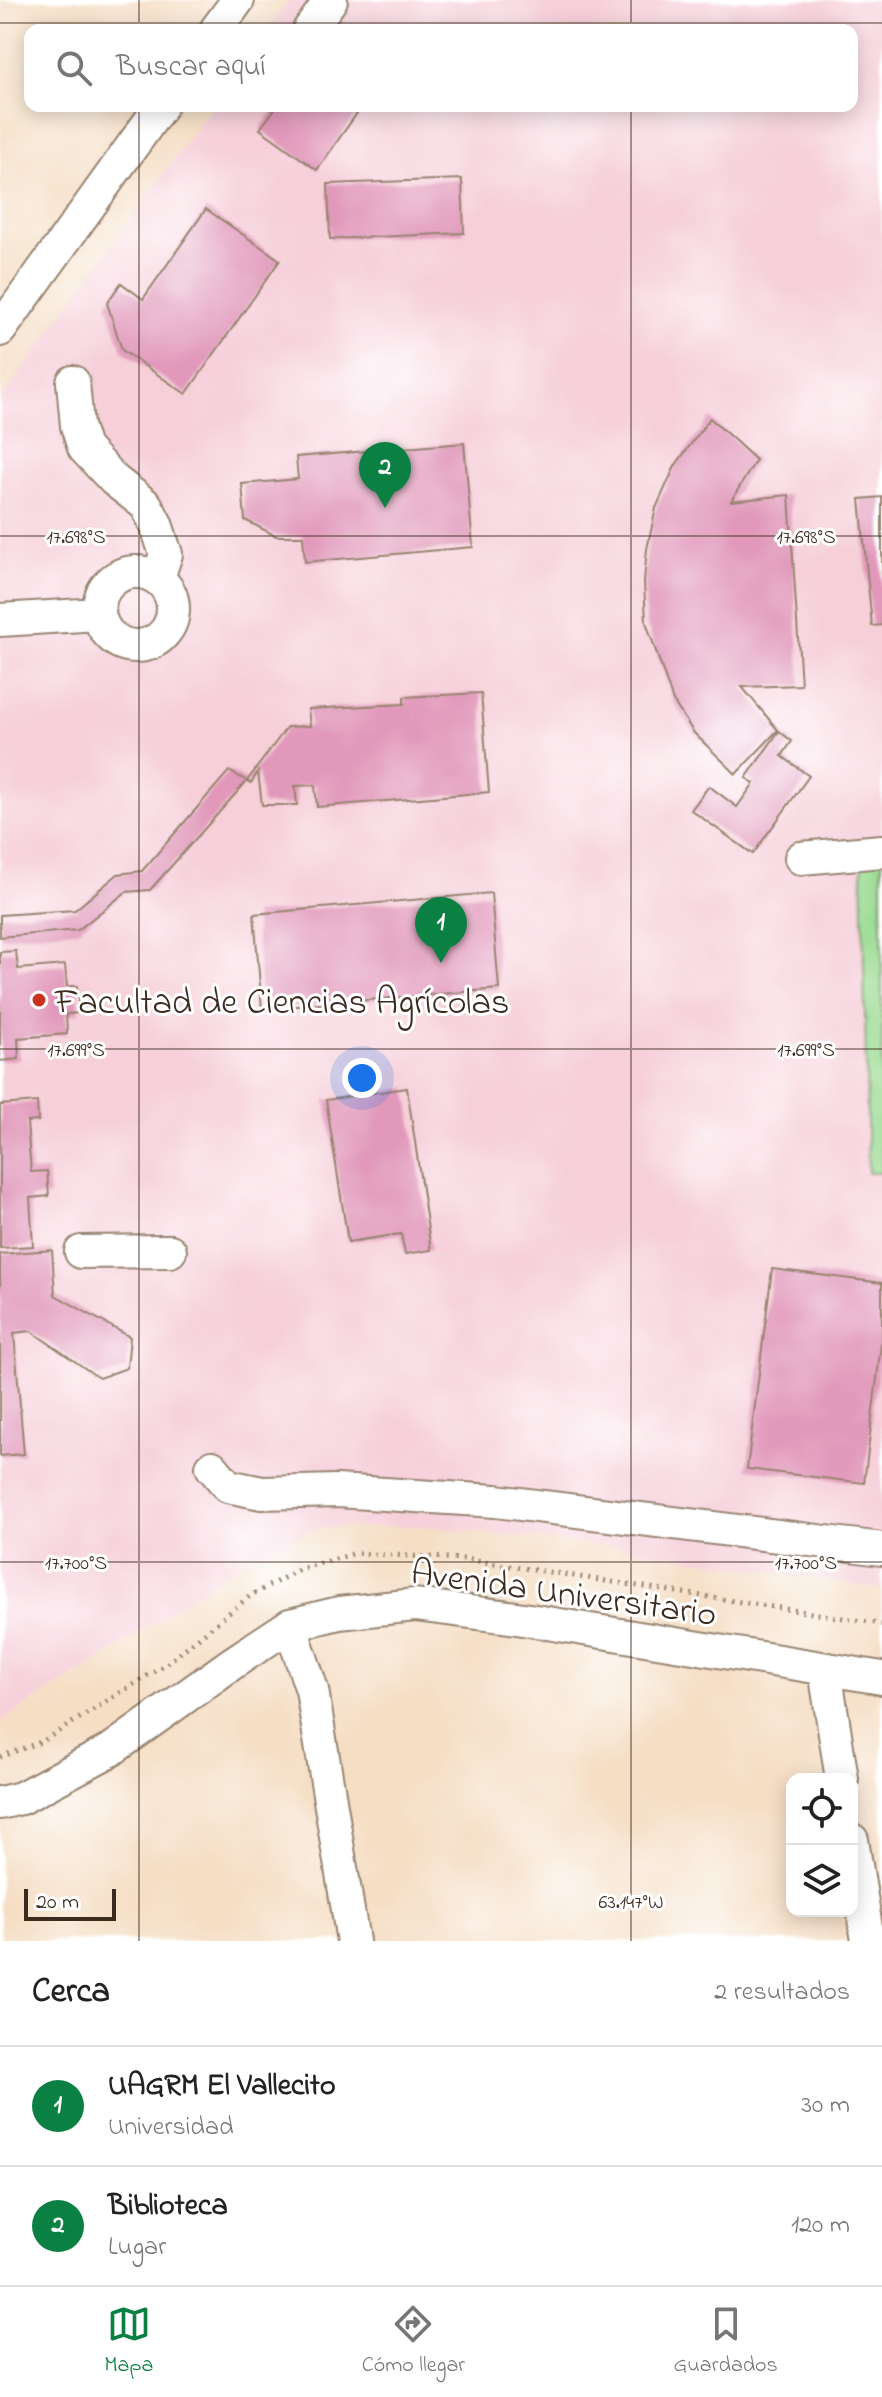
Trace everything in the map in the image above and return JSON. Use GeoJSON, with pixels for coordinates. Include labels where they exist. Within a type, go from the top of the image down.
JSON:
{"type":"FeatureCollection","features":[{"type":"Feature","properties":{"kind":"street"},"geometry":{"type":"LineString","coordinates":[[220,24],[238,0]]}},
{"type":"Feature","properties":{"kind":"street"},"geometry":{"type":"LineString","coordinates":[[313,24],[331,0]]}},
{"type":"Feature","properties":{"kind":"street"},"geometry":{"type":"LineString","coordinates":[[0,330],[157,112]]}},
{"type":"Feature","properties":{"kind":"street"},"geometry":{"type":"LineString","coordinates":[[73,382],[77,426],[84,448],[114,480],[146,505],[156,524],[166,554],[158,578]]}},
{"type":"Feature","properties":{"kind":"street"},"geometry":{"type":"LineString","coordinates":[[135,571],[147,572],[158,578],[172,597],[172,622],[156,641],[145,646],[120,643],[103,626],[99,614],[99,601],[104,589],[111,580],[135,571]]}},
{"type":"Feature","properties":{"kind":"street"},"geometry":{"type":"LineString","coordinates":[[0,620],[99,614]]}},
{"type":"Feature","properties":{"kind":"street"},"geometry":{"type":"LineString","coordinates":[[801,858],[882,851]]}},
{"type":"Feature","properties":{"kind":"street"},"geometry":{"type":"LineString","coordinates":[[81,1252],[170,1251]]}},
{"type":"Feature","properties":{"kind":"street"},"geometry":{"type":"LineString","coordinates":[[212,1467],[228,1486],[262,1493],[337,1491],[496,1501],[882,1549]]}},
{"type":"Feature","properties":{"kind":"street","name":"Avenida Universitario"},"geometry":{"type":"LineString","coordinates":[[0,1803],[21,1798],[111,1750],[290,1625],[339,1613],[415,1605],[517,1618],[882,1678]]}},
{"type":"Feature","properties":{"kind":"street"},"geometry":{"type":"LineString","coordinates":[[290,1625],[312,1690],[353,1941]]}},
{"type":"Feature","properties":{"kind":"street"},"geometry":{"type":"LineString","coordinates":[[825,1670],[841,1773]]}},
{"type":"Feature","properties":{"kind":"street"},"geometry":{"type":"LineString","coordinates":[[853,1845],[868,1941]]}},
{"type":"Feature","properties":{"kind":"shaded area"},"geometry":{"type":"Polygon","coordinates":[[[289,0],[882,0],[882,1589],[616,1547],[420,1526],[315,1528],[246,1560],[105,1656],[0,1722],[0,401],[208,112],[858,112],[858,24],[271,24],[289,0]]]}},
{"type":"Feature","properties":{"kind":"green space"},"geometry":{"type":"Polygon","coordinates":[[[882,860],[882,1173],[868,1173],[862,861],[882,860]]]}},
{"type":"Feature","properties":{"kind":"building"},"geometry":{"type":"Polygon","coordinates":[[[273,112],[358,112],[317,170],[260,129],[273,112]]]}},
{"type":"Feature","properties":{"kind":"building"},"geometry":{"type":"Polygon","coordinates":[[[462,179],[464,233],[330,239],[328,184],[462,179]]]}},
{"type":"Feature","properties":{"kind":"building"},"geometry":{"type":"Polygon","coordinates":[[[206,209],[280,260],[186,394],[122,350],[107,303],[121,283],[143,299],[206,209]]]}},
{"type":"Feature","properties":{"kind":"building"},"geometry":{"type":"Polygon","coordinates":[[[710,418],[756,460],[731,501],[789,495],[801,685],[742,687],[778,730],[736,774],[694,733],[673,701],[646,622],[644,581],[656,508],[675,466],[710,418]]]}},
{"type":"Feature","properties":{"kind":"building"},"geometry":{"type":"Polygon","coordinates":[[[464,443],[473,547],[305,562],[303,536],[276,536],[245,520],[242,484],[298,479],[296,457],[464,443]]]}},
{"type":"Feature","properties":{"kind":"building"},"geometry":{"type":"Polygon","coordinates":[[[882,497],[882,625],[872,626],[860,499],[882,497]]]}},
{"type":"Feature","properties":{"kind":"building"},"geometry":{"type":"Polygon","coordinates":[[[481,693],[489,792],[317,807],[315,785],[295,786],[297,805],[262,805],[258,772],[251,783],[247,781],[287,727],[310,726],[308,709],[404,704],[404,697],[481,693]]]}},
{"type":"Feature","properties":{"kind":"building"},"geometry":{"type":"Polygon","coordinates":[[[779,731],[792,741],[782,756],[809,776],[753,854],[691,810],[709,786],[737,807],[754,783],[746,778],[779,731]]]}},
{"type":"Feature","properties":{"kind":"building"},"geometry":{"type":"Polygon","coordinates":[[[229,771],[247,781],[150,890],[126,892],[78,930],[0,937],[0,915],[75,910],[118,874],[142,871],[229,771]]]}},
{"type":"Feature","properties":{"kind":"building"},"geometry":{"type":"Polygon","coordinates":[[[491,893],[499,989],[262,1009],[254,914],[491,893]]]}},
{"type":"Feature","properties":{"kind":"building","name":"Facultad de Ciencias Agrícolas"},"geometry":{"type":"Polygon","coordinates":[[[16,951],[18,969],[65,965],[67,986],[77,986],[79,1013],[66,1014],[67,1034],[18,1038],[19,1059],[0,1061],[0,952],[16,951]]]}},
{"type":"Feature","properties":{"kind":"building"},"geometry":{"type":"Polygon","coordinates":[[[407,1088],[431,1250],[405,1254],[401,1234],[348,1242],[326,1100],[407,1088]]]}},
{"type":"Feature","properties":{"kind":"building","name":"Facultad de Ciencias Agrícolas"},"geometry":{"type":"Polygon","coordinates":[[[37,1102],[38,1121],[27,1122],[31,1172],[47,1171],[49,1196],[30,1198],[33,1246],[0,1248],[0,1105],[37,1102]]]}},
{"type":"Feature","properties":{"kind":"building"},"geometry":{"type":"Polygon","coordinates":[[[52,1250],[55,1295],[130,1337],[127,1368],[99,1378],[31,1331],[14,1333],[24,1454],[0,1456],[0,1254],[52,1250]]]}},
{"type":"Feature","properties":{"kind":"building"},"geometry":{"type":"Polygon","coordinates":[[[772,1269],[882,1283],[882,1337],[864,1483],[747,1469],[772,1269]]]}},
{"type":"Feature","properties":{"kind":"place","name":"Biblioteca"},"geometry":{"type":"Point","coordinates":[385,508]}},
{"type":"Feature","properties":{"kind":"place","name":"UAGRM El Vallecito"},"geometry":{"type":"Point","coordinates":[441,963]}},
{"type":"Feature","properties":{"kind":"place","name":"Facultad de Ciencias Agrícolas"},"geometry":{"type":"Point","coordinates":[39,1000]}}]}
